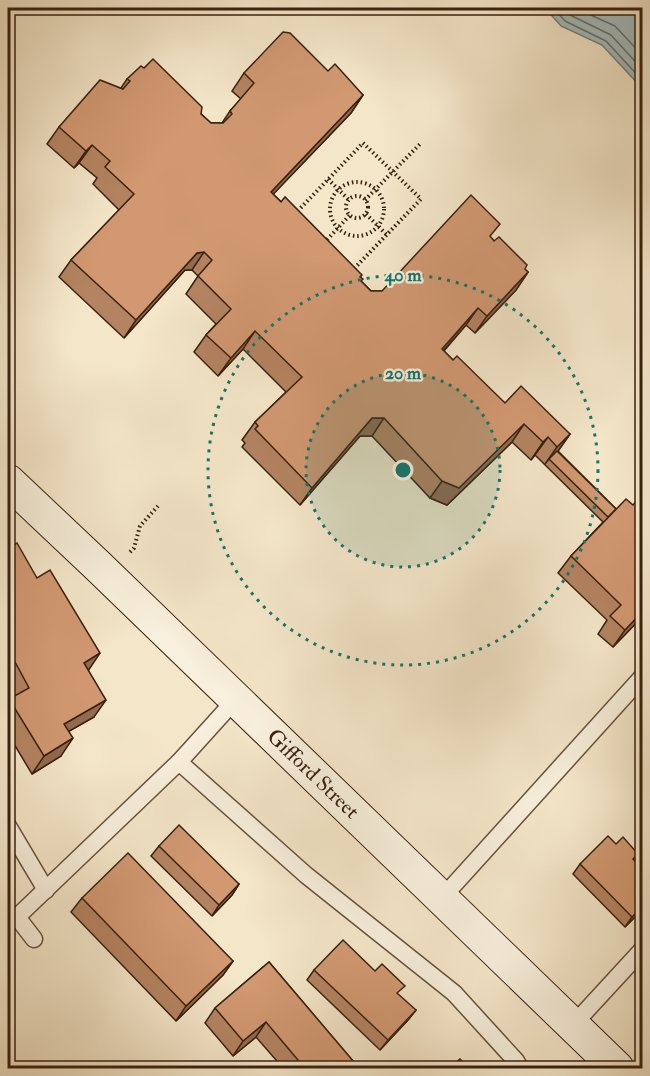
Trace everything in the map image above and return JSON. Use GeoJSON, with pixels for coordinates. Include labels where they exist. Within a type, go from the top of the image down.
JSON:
{"type":"FeatureCollection","features":[{"type":"Feature","properties":{"kind":"main road","name":"Gifford Street"},"geometry":{"type":"LineString","coordinates":[[8,481],[617,1068]]}},
{"type":"Feature","properties":{"kind":"lane"},"geometry":{"type":"LineString","coordinates":[[442,898],[642,677]]}},
{"type":"Feature","properties":{"kind":"lane"},"geometry":{"type":"LineString","coordinates":[[34,939],[12,922],[179,762],[236,699]]}},
{"type":"Feature","properties":{"kind":"lane"},"geometry":{"type":"LineString","coordinates":[[179,762],[306,875],[454,993],[520,1068]]}},
{"type":"Feature","properties":{"kind":"lane"},"geometry":{"type":"LineString","coordinates":[[8,826],[46,890]]}},
{"type":"Feature","properties":{"kind":"lane"},"geometry":{"type":"LineString","coordinates":[[573,1025],[642,950]]}},
{"type":"Feature","properties":{"kind":"path"},"geometry":{"type":"LineString","coordinates":[[363,143],[421,200],[348,276],[290,219],[328,179],[363,143]]}},
{"type":"Feature","properties":{"kind":"path"},"geometry":{"type":"LineString","coordinates":[[365,200],[420,144]]}},
{"type":"Feature","properties":{"kind":"path"},"geometry":{"type":"LineString","coordinates":[[328,179],[350,200]]}},
{"type":"Feature","properties":{"kind":"path"},"geometry":{"type":"LineString","coordinates":[[355,181],[364,182],[376,189],[384,201],[383,220],[378,227],[362,236],[345,234],[338,228],[330,213],[332,196],[345,184],[355,181]]}},
{"type":"Feature","properties":{"kind":"path"},"geometry":{"type":"LineString","coordinates":[[358,196],[365,200],[368,208],[366,214],[359,218],[350,215],[347,207],[350,200],[358,196]]}},
{"type":"Feature","properties":{"kind":"path"},"geometry":{"type":"LineString","coordinates":[[366,214],[387,235]]}},
{"type":"Feature","properties":{"kind":"path"},"geometry":{"type":"LineString","coordinates":[[319,248],[350,215]]}},
{"type":"Feature","properties":{"kind":"path"},"geometry":{"type":"LineString","coordinates":[[124,560],[134,548],[144,520],[158,506]]}},
{"type":"Feature","properties":{"kind":"water"},"geometry":{"type":"Polygon","coordinates":[[[545,8],[642,8],[642,88],[602,45],[561,26],[545,8]]]}},
{"type":"Feature","properties":{"kind":"building"},"geometry":{"type":"Polygon","coordinates":[[[283,32],[290,33],[328,71],[335,64],[363,95],[271,192],[281,202],[285,197],[362,275],[361,281],[371,291],[382,291],[471,195],[500,224],[490,236],[494,241],[499,237],[527,265],[525,269],[528,272],[487,316],[478,308],[442,349],[453,360],[457,356],[505,403],[521,386],[570,434],[557,447],[548,437],[543,442],[524,424],[459,488],[442,481],[384,418],[372,418],[312,488],[255,429],[258,426],[255,422],[302,377],[255,331],[231,358],[206,335],[231,309],[198,276],[212,260],[204,252],[197,253],[136,320],[71,260],[134,194],[105,167],[110,161],[92,145],[86,151],[59,127],[100,80],[123,89],[130,81],[127,79],[153,59],[202,107],[201,114],[211,123],[223,123],[232,114],[230,111],[254,83],[244,73],[283,32]]]}},
{"type":"Feature","properties":{"kind":"building"},"geometry":{"type":"Polygon","coordinates":[[[557,451],[616,509],[608,517],[549,459],[557,451]]]}},
{"type":"Feature","properties":{"kind":"building"},"geometry":{"type":"Polygon","coordinates":[[[642,495],[642,612],[625,630],[610,616],[621,605],[571,556],[626,499],[633,505],[642,495]]]}},
{"type":"Feature","properties":{"kind":"building"},"geometry":{"type":"Polygon","coordinates":[[[17,543],[37,578],[50,570],[100,653],[84,663],[106,700],[64,724],[73,738],[44,756],[9,699],[29,688],[15,662],[8,666],[8,548],[17,543]]]}},
{"type":"Feature","properties":{"kind":"building"},"geometry":{"type":"Polygon","coordinates":[[[179,825],[239,884],[219,905],[159,846],[179,825]]]}},
{"type":"Feature","properties":{"kind":"building"},"geometry":{"type":"Polygon","coordinates":[[[608,836],[616,844],[623,837],[638,854],[633,859],[642,869],[642,907],[632,917],[580,864],[608,836]]]}},
{"type":"Feature","properties":{"kind":"building"},"geometry":{"type":"Polygon","coordinates":[[[128,853],[233,961],[186,1006],[82,898],[128,853]]]}},
{"type":"Feature","properties":{"kind":"building"},"geometry":{"type":"Polygon","coordinates":[[[343,940],[375,971],[382,964],[405,986],[397,993],[416,1010],[388,1040],[314,970],[343,940]]]}},
{"type":"Feature","properties":{"kind":"building"},"geometry":{"type":"Polygon","coordinates":[[[269,962],[359,1068],[301,1068],[303,1066],[266,1022],[243,1041],[215,1008],[269,962]]]}},
{"type":"Feature","properties":{"kind":"building"},"geometry":{"type":"Polygon","coordinates":[[[460,1059],[469,1068],[449,1068],[460,1059]]]}},
{"type":"Feature","properties":{"kind":"building"},"geometry":{"type":"Polygon","coordinates":[[[42,1063],[50,1068],[37,1068],[42,1063]]]}}]}
